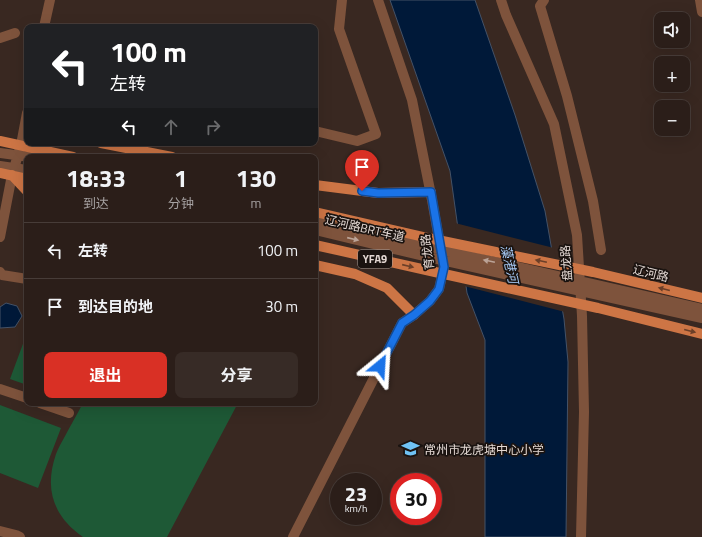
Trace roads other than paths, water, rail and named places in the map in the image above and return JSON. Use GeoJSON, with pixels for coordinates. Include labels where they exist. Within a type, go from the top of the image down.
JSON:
{"type":"FeatureCollection","features":[{"type":"Feature","properties":{"kind":"main road"},"geometry":{"type":"LineString","coordinates":[[0,141],[24,144]]}},
{"type":"Feature","properties":{"kind":"main road"},"geometry":{"type":"LineString","coordinates":[[32,146],[62,154]]}},
{"type":"Feature","properties":{"kind":"main road"},"geometry":{"type":"LineString","coordinates":[[116,146],[157,154]]}},
{"type":"Feature","properties":{"kind":"main road"},"geometry":{"type":"LineString","coordinates":[[0,173],[13,172],[24,178]]}},
{"type":"Feature","properties":{"kind":"main road"},"geometry":{"type":"LineString","coordinates":[[13,172],[24,187]]}},
{"type":"Feature","properties":{"kind":"main road"},"geometry":{"type":"LineString","coordinates":[[318,185],[378,193],[431,192]]}},
{"type":"Feature","properties":{"kind":"main road","name":"辽河路"},"geometry":{"type":"LineString","coordinates":[[318,213],[428,238],[593,272],[702,298]]}},
{"type":"Feature","properties":{"kind":"main road","name":"YFA9"},"geometry":{"type":"LineString","coordinates":[[318,246],[598,308],[702,334]]}},
{"type":"Feature","properties":{"kind":"main road"},"geometry":{"type":"LineString","coordinates":[[318,266],[355,274],[387,288],[414,315]]}},
{"type":"Feature","properties":{"kind":"street"},"geometry":{"type":"LineString","coordinates":[[45,24],[50,0]]}},
{"type":"Feature","properties":{"kind":"street"},"geometry":{"type":"LineString","coordinates":[[318,132],[357,141],[376,134],[339,29],[342,0]]}},
{"type":"Feature","properties":{"kind":"street","name":"育龙路"},"geometry":{"type":"LineString","coordinates":[[293,537],[402,323],[430,301],[439,289],[444,267],[431,192],[412,100],[378,0]]}},
{"type":"Feature","properties":{"kind":"street","name":"盘龙路"},"geometry":{"type":"LineString","coordinates":[[500,0],[554,124],[577,235],[582,316],[584,388],[581,537]]}},
{"type":"Feature","properties":{"kind":"street"},"geometry":{"type":"LineString","coordinates":[[544,0],[540,6],[567,96],[593,201],[601,250]]}},
{"type":"Feature","properties":{"kind":"street"},"geometry":{"type":"LineString","coordinates":[[700,0],[702,12]]}},
{"type":"Feature","properties":{"kind":"street"},"geometry":{"type":"LineString","coordinates":[[0,38],[15,33]]}},
{"type":"Feature","properties":{"kind":"street"},"geometry":{"type":"LineString","coordinates":[[0,237],[13,172],[18,155],[24,146]]}},
{"type":"Feature","properties":{"kind":"street"},"geometry":{"type":"LineString","coordinates":[[0,153],[24,156]]}},
{"type":"Feature","properties":{"kind":"street"},"geometry":{"type":"LineString","coordinates":[[0,166],[13,172],[24,170]]}},
{"type":"Feature","properties":{"kind":"street","name":"辽河路BRT车道"},"geometry":{"type":"LineString","coordinates":[[318,222],[431,253]]}},
{"type":"Feature","properties":{"kind":"street","name":"辽河路BRT车道"},"geometry":{"type":"LineString","coordinates":[[318,231],[431,253]]}},
{"type":"Feature","properties":{"kind":"street"},"geometry":{"type":"LineString","coordinates":[[431,253],[596,289],[702,309]]}},
{"type":"Feature","properties":{"kind":"street"},"geometry":{"type":"LineString","coordinates":[[0,272],[2,275],[24,279]]}},
{"type":"Feature","properties":{"kind":"street"},"geometry":{"type":"LineString","coordinates":[[596,289],[702,318]]}},
{"type":"Feature","properties":{"kind":"street"},"geometry":{"type":"LineString","coordinates":[[0,389],[24,397]]}},
{"type":"Feature","properties":{"kind":"street"},"geometry":{"type":"LineString","coordinates":[[49,406],[69,413]]}},
{"type":"Feature","properties":{"kind":"street"},"geometry":{"type":"LineString","coordinates":[[0,531],[20,537]]}},
{"type":"Feature","properties":{"kind":"water","name":"藻港河"},"geometry":{"type":"Polygon","coordinates":[[[390,0],[475,0],[515,115],[545,211],[564,319],[568,362],[566,537],[485,537],[485,340],[467,293],[450,171],[390,0]]]}},
{"type":"Feature","properties":{"kind":"water"},"geometry":{"type":"Polygon","coordinates":[[[6,303],[17,306],[22,316],[15,327],[0,328],[0,307],[6,303]]]}},
{"type":"Feature","properties":{"kind":"place","name":"常州市龙虎塘中心小学"},"geometry":{"type":"Point","coordinates":[411,449]}}]}
